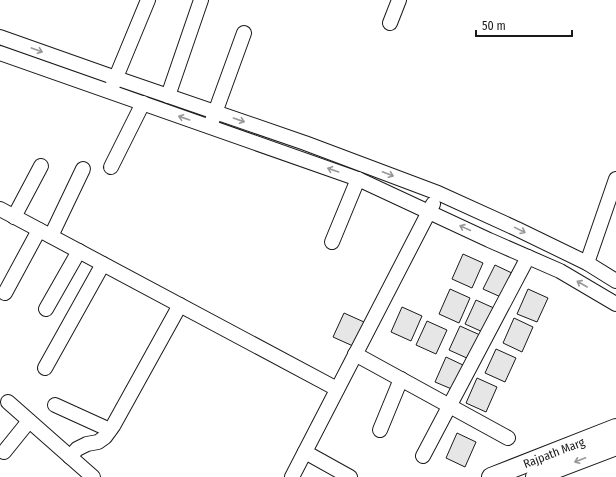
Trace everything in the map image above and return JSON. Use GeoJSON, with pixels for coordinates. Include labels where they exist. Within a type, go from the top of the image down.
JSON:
{"type":"FeatureCollection","features":[{"type":"Feature","properties":{"kind":"main road","name":"Rajpath Marg"},"geometry":{"type":"LineString","coordinates":[[491,477],[616,428]]}},
{"type":"Feature","properties":{"kind":"main road","name":"Rajpath Marg"},"geometry":{"type":"LineString","coordinates":[[535,477],[616,446]]}},
{"type":"Feature","properties":{"kind":"street"},"geometry":{"type":"LineString","coordinates":[[168,96],[201,0]]}},
{"type":"Feature","properties":{"kind":"street"},"geometry":{"type":"LineString","coordinates":[[390,23],[399,0]]}},
{"type":"Feature","properties":{"kind":"street"},"geometry":{"type":"LineString","coordinates":[[110,92],[145,1]]}},
{"type":"Feature","properties":{"kind":"street"},"geometry":{"type":"LineString","coordinates":[[210,127],[244,34]]}},
{"type":"Feature","properties":{"kind":"street"},"geometry":{"type":"LineString","coordinates":[[0,37],[305,143],[438,193],[517,229],[586,263],[616,281]]}},
{"type":"Feature","properties":{"kind":"street"},"geometry":{"type":"LineString","coordinates":[[0,53],[358,179],[489,240],[560,271],[616,304]]}},
{"type":"Feature","properties":{"kind":"street"},"geometry":{"type":"LineString","coordinates":[[111,167],[144,103]]}},
{"type":"Feature","properties":{"kind":"street"},"geometry":{"type":"LineString","coordinates":[[41,166],[4,213],[45,233],[337,389]]}},
{"type":"Feature","properties":{"kind":"street"},"geometry":{"type":"LineString","coordinates":[[5,294],[45,233],[84,169]]}},
{"type":"Feature","properties":{"kind":"street"},"geometry":{"type":"LineString","coordinates":[[332,242],[358,179]]}},
{"type":"Feature","properties":{"kind":"street"},"geometry":{"type":"LineString","coordinates":[[586,263],[616,179]]}},
{"type":"Feature","properties":{"kind":"street"},"geometry":{"type":"LineString","coordinates":[[292,477],[438,193]]}},
{"type":"Feature","properties":{"kind":"street"},"geometry":{"type":"LineString","coordinates":[[46,308],[79,251]]}},
{"type":"Feature","properties":{"kind":"street"},"geometry":{"type":"LineString","coordinates":[[423,456],[528,257]]}},
{"type":"Feature","properties":{"kind":"street"},"geometry":{"type":"LineString","coordinates":[[45,368],[103,264]]}},
{"type":"Feature","properties":{"kind":"street"},"geometry":{"type":"LineString","coordinates":[[70,457],[77,449],[87,444],[98,442],[105,437],[180,305]]}},
{"type":"Feature","properties":{"kind":"street"},"geometry":{"type":"LineString","coordinates":[[355,354],[508,438]]}},
{"type":"Feature","properties":{"kind":"street"},"geometry":{"type":"LineString","coordinates":[[380,430],[401,379]]}},
{"type":"Feature","properties":{"kind":"street"},"geometry":{"type":"LineString","coordinates":[[8,402],[93,477]]}},
{"type":"Feature","properties":{"kind":"street"},"geometry":{"type":"LineString","coordinates":[[55,405],[110,430]]}},
{"type":"Feature","properties":{"kind":"street"},"geometry":{"type":"LineString","coordinates":[[4,452],[29,421]]}},
{"type":"Feature","properties":{"kind":"street"},"geometry":{"type":"LineString","coordinates":[[305,452],[350,477]]}},
{"type":"Feature","properties":{"kind":"building"},"geometry":{"type":"Polygon","coordinates":[[[463,254],[483,263],[472,288],[452,279],[463,254]]]}},
{"type":"Feature","properties":{"kind":"building"},"geometry":{"type":"Polygon","coordinates":[[[495,265],[514,274],[503,298],[483,289],[495,265]]]}},
{"type":"Feature","properties":{"kind":"building"},"geometry":{"type":"Polygon","coordinates":[[[450,289],[470,298],[459,323],[439,314],[450,289]]]}},
{"type":"Feature","properties":{"kind":"building"},"geometry":{"type":"Polygon","coordinates":[[[528,289],[548,298],[537,322],[517,314],[528,289]]]}},
{"type":"Feature","properties":{"kind":"building"},"geometry":{"type":"Polygon","coordinates":[[[476,300],[496,309],[485,333],[465,324],[476,300]]]}},
{"type":"Feature","properties":{"kind":"building"},"geometry":{"type":"Polygon","coordinates":[[[402,307],[422,316],[411,341],[391,332],[402,307]]]}},
{"type":"Feature","properties":{"kind":"building"},"geometry":{"type":"Polygon","coordinates":[[[344,313],[364,322],[353,346],[333,337],[344,313]]]}},
{"type":"Feature","properties":{"kind":"building"},"geometry":{"type":"Polygon","coordinates":[[[514,318],[533,327],[522,352],[503,343],[514,318]]]}},
{"type":"Feature","properties":{"kind":"building"},"geometry":{"type":"Polygon","coordinates":[[[427,321],[447,330],[436,354],[416,345],[427,321]]]}},
{"type":"Feature","properties":{"kind":"building"},"geometry":{"type":"Polygon","coordinates":[[[460,326],[480,335],[469,359],[449,350],[460,326]]]}},
{"type":"Feature","properties":{"kind":"building"},"geometry":{"type":"Polygon","coordinates":[[[496,349],[516,358],[505,382],[485,373],[496,349]]]}},
{"type":"Feature","properties":{"kind":"building"},"geometry":{"type":"Polygon","coordinates":[[[446,357],[465,366],[454,390],[435,382],[446,357]]]}},
{"type":"Feature","properties":{"kind":"building"},"geometry":{"type":"Polygon","coordinates":[[[477,378],[497,387],[486,412],[466,403],[477,378]]]}},
{"type":"Feature","properties":{"kind":"building"},"geometry":{"type":"Polygon","coordinates":[[[457,433],[476,442],[465,467],[446,458],[457,433]]]}}]}
